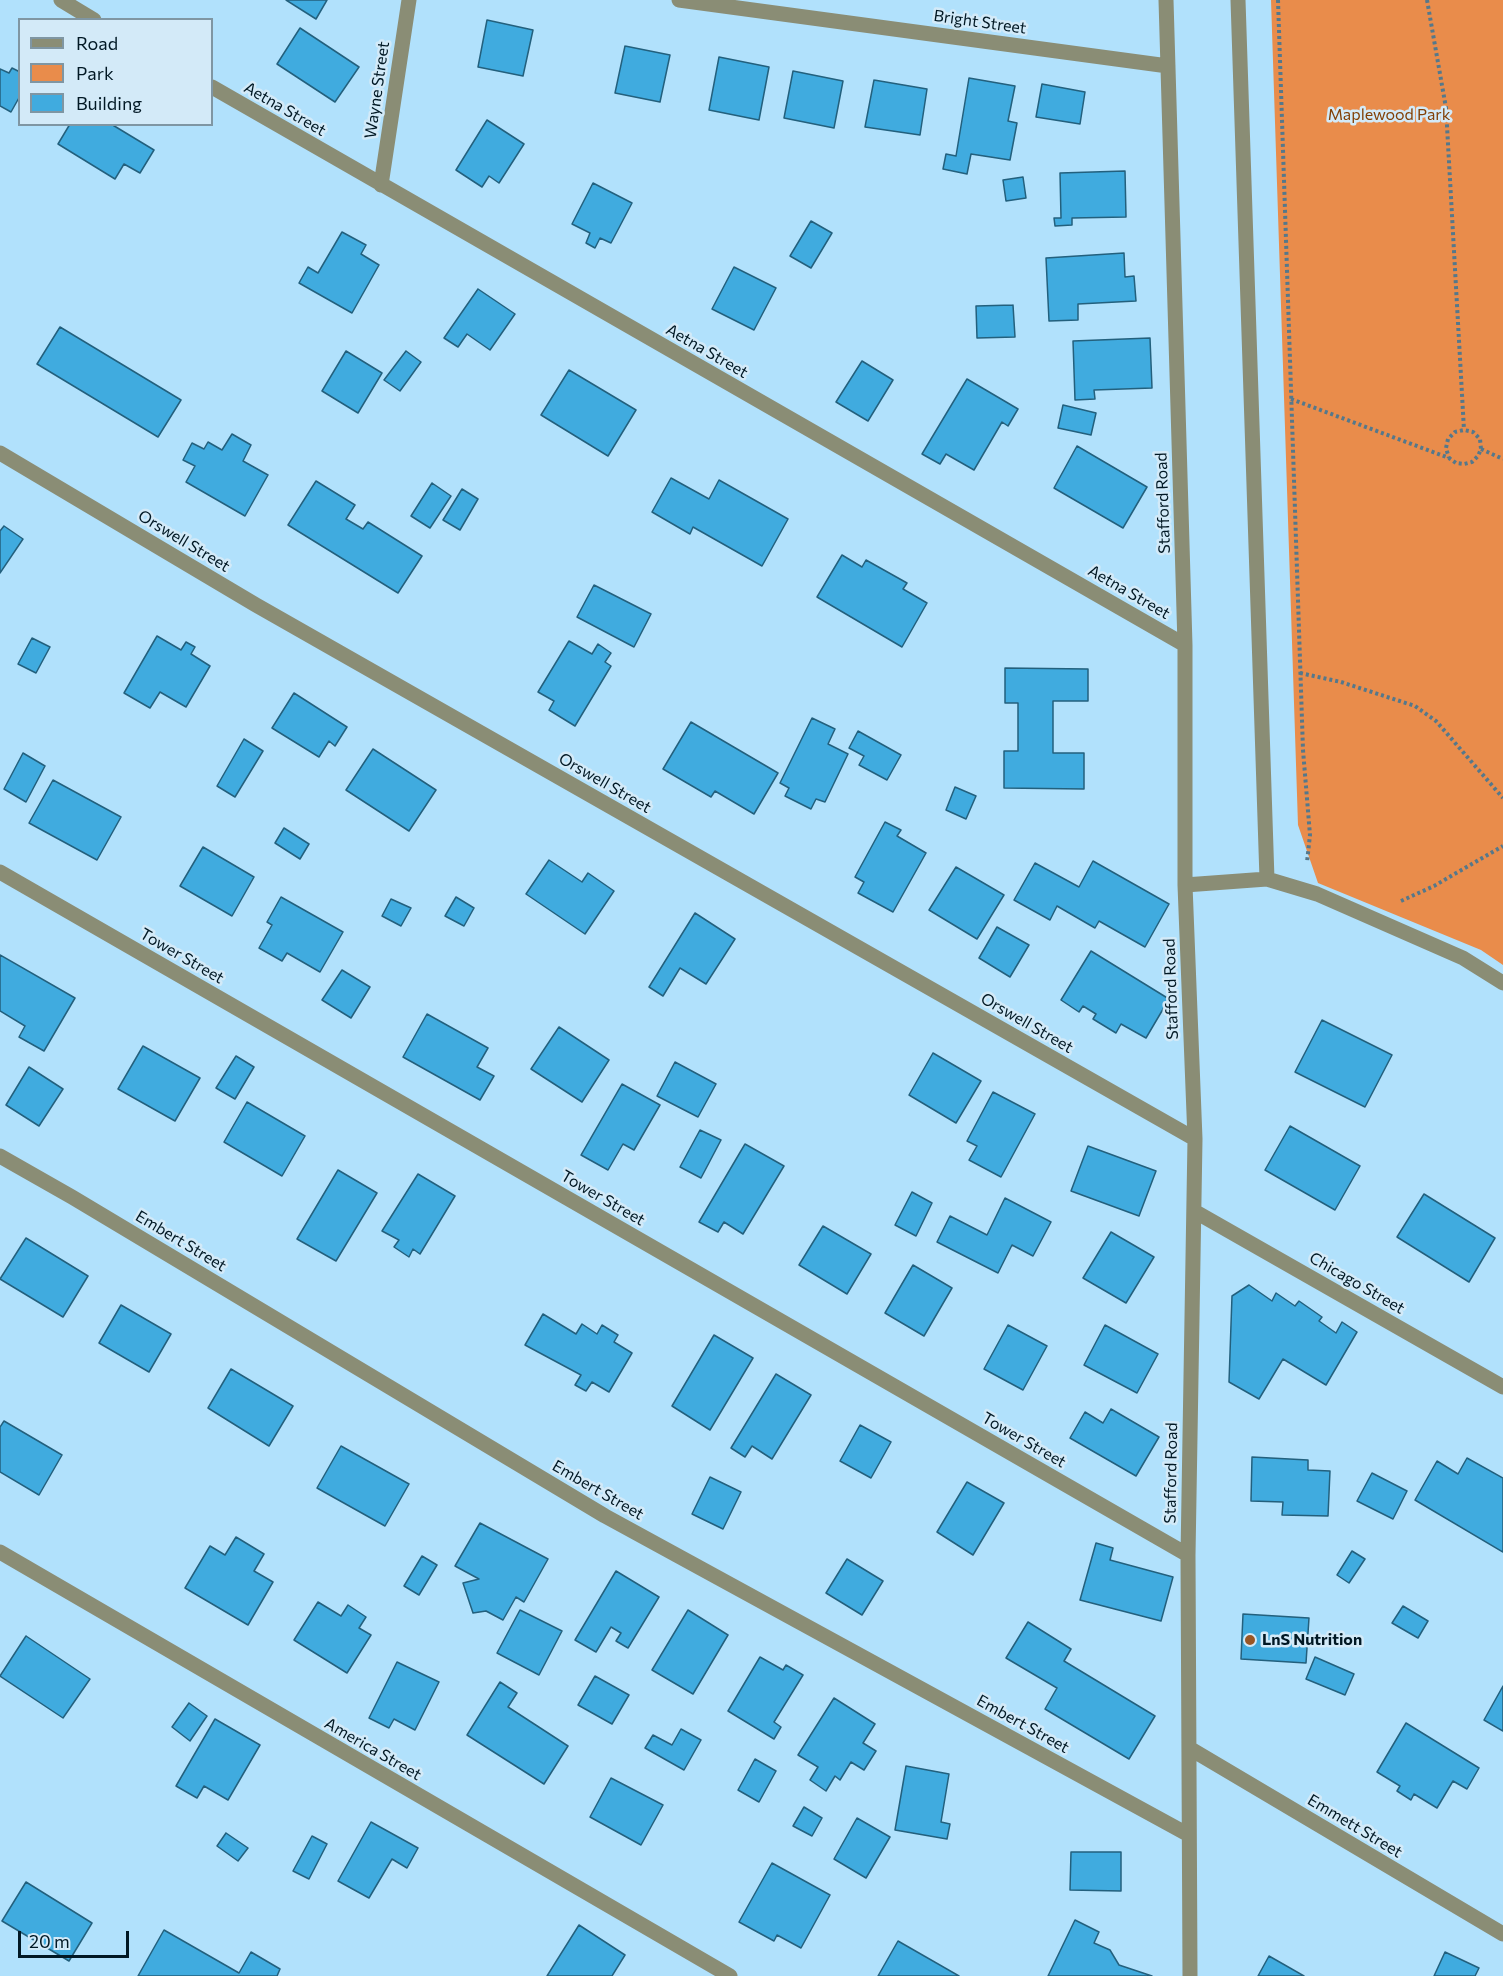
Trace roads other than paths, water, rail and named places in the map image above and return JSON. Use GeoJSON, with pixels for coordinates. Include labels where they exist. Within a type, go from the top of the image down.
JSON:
{"type":"FeatureCollection","features":[{"type":"Feature","properties":{"kind":"street"},"geometry":{"type":"LineString","coordinates":[[61,0],[91,18]]}},
{"type":"Feature","properties":{"kind":"street","name":"Wayne Street"},"geometry":{"type":"LineString","coordinates":[[381,185],[408,0]]}},
{"type":"Feature","properties":{"kind":"street","name":"Bright Street"},"geometry":{"type":"LineString","coordinates":[[679,0],[1168,66]]}},
{"type":"Feature","properties":{"kind":"street","name":"Stafford Road"},"geometry":{"type":"LineString","coordinates":[[1166,0],[1185,645],[1185,885],[1195,1139],[1188,1555],[1190,1976]]}},
{"type":"Feature","properties":{"kind":"street"},"geometry":{"type":"LineString","coordinates":[[1238,0],[1267,879]]}},
{"type":"Feature","properties":{"kind":"street","name":"Aetna Street"},"geometry":{"type":"LineString","coordinates":[[213,88],[1185,645]]}},
{"type":"Feature","properties":{"kind":"street","name":"Orswell Street"},"geometry":{"type":"LineString","coordinates":[[0,453],[267,611],[1195,1139]]}},
{"type":"Feature","properties":{"kind":"street","name":"Tower Street"},"geometry":{"type":"LineString","coordinates":[[0,872],[1188,1555]]}},
{"type":"Feature","properties":{"kind":"street"},"geometry":{"type":"LineString","coordinates":[[1185,885],[1267,879],[1305,891],[1463,958],[1503,983]]}},
{"type":"Feature","properties":{"kind":"street","name":"Embert Street"},"geometry":{"type":"LineString","coordinates":[[0,1156],[605,1516],[1189,1835]]}},
{"type":"Feature","properties":{"kind":"street","name":"Chicago Street"},"geometry":{"type":"LineString","coordinates":[[1194,1211],[1503,1387]]}},
{"type":"Feature","properties":{"kind":"street","name":"America Street"},"geometry":{"type":"LineString","coordinates":[[0,1552],[730,1976]]}},
{"type":"Feature","properties":{"kind":"street","name":"Emmett Street"},"geometry":{"type":"LineString","coordinates":[[1189,1748],[1503,1934]]}},
{"type":"Feature","properties":{"kind":"place","name":"LnS Nutrition"},"geometry":{"type":"Point","coordinates":[1250,1640]}},
{"type":"Feature","properties":{"kind":"park label","name":"Maplewood Park"},"geometry":{"type":"Point","coordinates":[1389,115]}}]}
